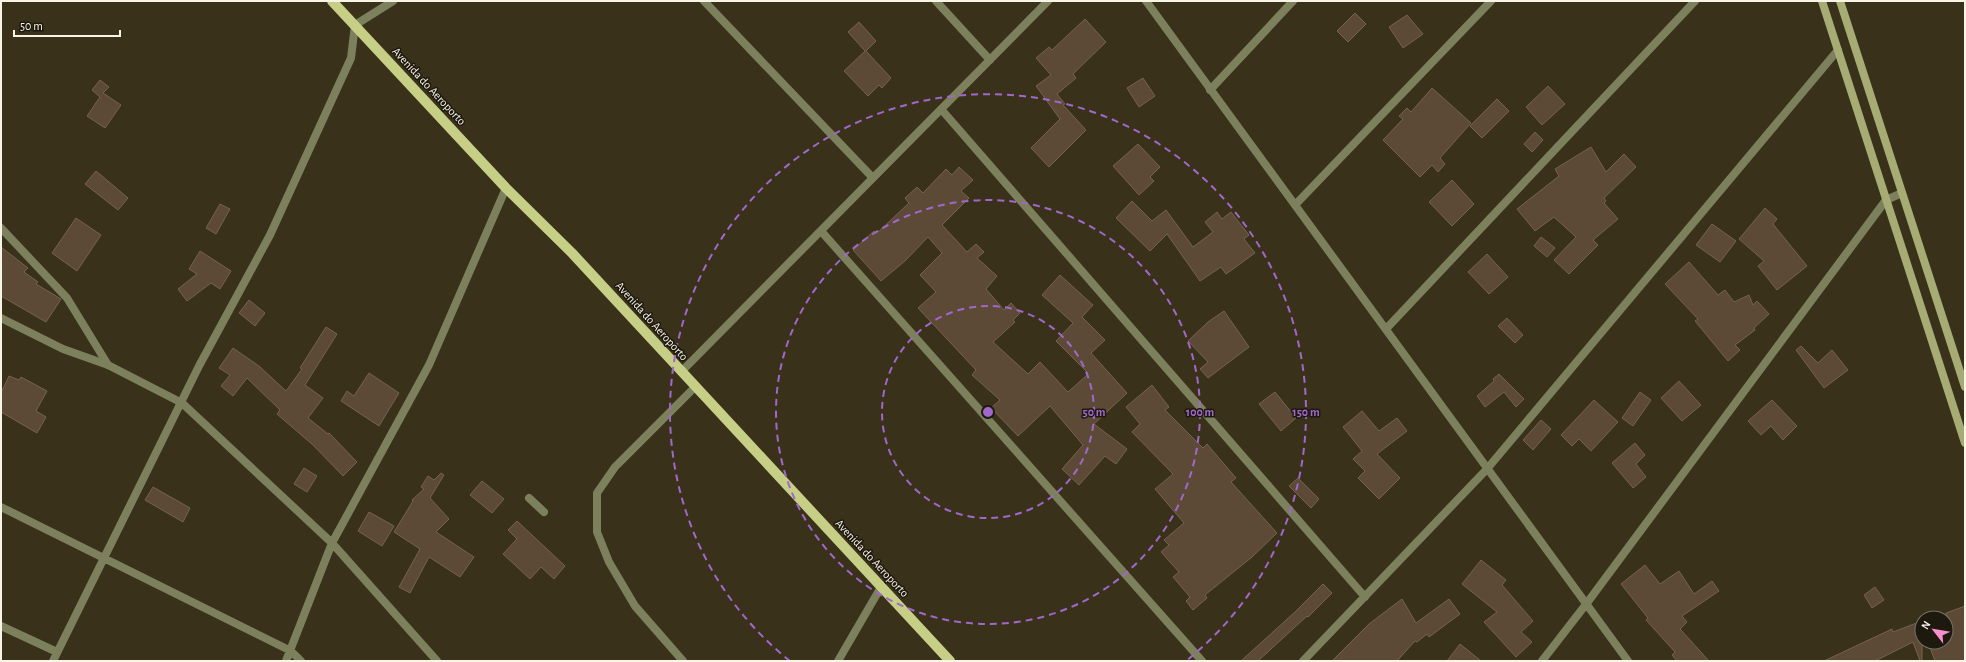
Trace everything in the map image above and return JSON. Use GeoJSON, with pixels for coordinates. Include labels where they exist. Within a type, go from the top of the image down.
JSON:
{"type":"FeatureCollection","features":[{"type":"Feature","properties":{"kind":"main road","name":"Avenida do Aeroporto"},"geometry":{"type":"LineString","coordinates":[[332,1],[506,188],[572,252],[681,372],[950,661]]}},
{"type":"Feature","properties":{"kind":"street"},"geometry":{"type":"LineString","coordinates":[[53,661],[199,366],[277,221],[351,58],[355,25],[393,1]]}},
{"type":"Feature","properties":{"kind":"street"},"geometry":{"type":"LineString","coordinates":[[704,1],[873,178]]}},
{"type":"Feature","properties":{"kind":"street"},"geometry":{"type":"LineString","coordinates":[[936,1],[990,60]]}},
{"type":"Feature","properties":{"kind":"street"},"geometry":{"type":"LineString","coordinates":[[681,372],[1048,1]]}},
{"type":"Feature","properties":{"kind":"street"},"geometry":{"type":"LineString","coordinates":[[1146,1],[1628,661]]}},
{"type":"Feature","properties":{"kind":"street"},"geometry":{"type":"LineString","coordinates":[[1210,90],[1293,1]]}},
{"type":"Feature","properties":{"kind":"street"},"geometry":{"type":"LineString","coordinates":[[1294,205],[1491,1]]}},
{"type":"Feature","properties":{"kind":"street"},"geometry":{"type":"LineString","coordinates":[[1386,329],[1695,1]]}},
{"type":"Feature","properties":{"kind":"street"},"geometry":{"type":"LineString","coordinates":[[1822,1],[1965,443]]}},
{"type":"Feature","properties":{"kind":"street"},"geometry":{"type":"LineString","coordinates":[[1840,1],[1965,387]]}},
{"type":"Feature","properties":{"kind":"street"},"geometry":{"type":"LineString","coordinates":[[1303,661],[1487,469],[1838,50]]}},
{"type":"Feature","properties":{"kind":"street"},"geometry":{"type":"LineString","coordinates":[[941,109],[1365,597]]}},
{"type":"Feature","properties":{"kind":"street"},"geometry":{"type":"LineString","coordinates":[[286,661],[332,544],[429,365],[506,188]]}},
{"type":"Feature","properties":{"kind":"street"},"geometry":{"type":"LineString","coordinates":[[1542,661],[1587,603],[1886,200],[1902,193]]}},
{"type":"Feature","properties":{"kind":"street"},"geometry":{"type":"LineString","coordinates":[[1,228],[67,298],[108,365]]}},
{"type":"Feature","properties":{"kind":"street"},"geometry":{"type":"LineString","coordinates":[[821,231],[1202,661]]}},
{"type":"Feature","properties":{"kind":"street"},"geometry":{"type":"LineString","coordinates":[[1,318],[63,349],[108,365],[182,403],[332,544],[437,661]]}},
{"type":"Feature","properties":{"kind":"street"},"geometry":{"type":"LineString","coordinates":[[683,661],[635,606],[609,562],[597,532],[597,493],[615,468],[695,387]]}},
{"type":"Feature","properties":{"kind":"street"},"geometry":{"type":"LineString","coordinates":[[529,498],[544,512]]}},
{"type":"Feature","properties":{"kind":"street"},"geometry":{"type":"LineString","coordinates":[[1,507],[291,650],[301,661]]}},
{"type":"Feature","properties":{"kind":"street"},"geometry":{"type":"LineString","coordinates":[[838,661],[881,587]]}},
{"type":"Feature","properties":{"kind":"street"},"geometry":{"type":"LineString","coordinates":[[1,626],[57,652]]}},
{"type":"Feature","properties":{"kind":"building"},"geometry":{"type":"Polygon","coordinates":[[[1355,13],[1366,24],[1348,42],[1337,31],[1355,13]]]}},
{"type":"Feature","properties":{"kind":"building"},"geometry":{"type":"Polygon","coordinates":[[[1407,15],[1423,34],[1403,48],[1389,27],[1407,15]]]}},
{"type":"Feature","properties":{"kind":"building"},"geometry":{"type":"Polygon","coordinates":[[[1085,19],[1106,42],[1073,74],[1076,78],[1057,94],[1065,104],[1063,105],[1086,130],[1049,167],[1031,148],[1060,119],[1036,86],[1051,75],[1036,58],[1049,47],[1052,50],[1085,19]]]}},
{"type":"Feature","properties":{"kind":"building"},"geometry":{"type":"Polygon","coordinates":[[[859,22],[876,41],[866,51],[891,78],[882,88],[879,85],[868,96],[844,71],[865,51],[848,32],[859,22]]]}},
{"type":"Feature","properties":{"kind":"building"},"geometry":{"type":"Polygon","coordinates":[[[1143,78],[1155,96],[1139,107],[1127,88],[1143,78]]]}},
{"type":"Feature","properties":{"kind":"building"},"geometry":{"type":"Polygon","coordinates":[[[100,80],[109,87],[103,93],[121,105],[105,128],[87,116],[100,97],[92,90],[100,80]]]}},
{"type":"Feature","properties":{"kind":"building"},"geometry":{"type":"Polygon","coordinates":[[[1548,86],[1565,104],[1542,125],[1526,107],[1548,86]]]}},
{"type":"Feature","properties":{"kind":"building"},"geometry":{"type":"Polygon","coordinates":[[[1432,88],[1471,123],[1440,158],[1445,164],[1438,172],[1432,165],[1420,177],[1383,140],[1403,119],[1399,116],[1407,108],[1411,112],[1432,88]]]}},
{"type":"Feature","properties":{"kind":"building"},"geometry":{"type":"Polygon","coordinates":[[[1497,99],[1509,111],[1482,138],[1470,126],[1497,99]]]}},
{"type":"Feature","properties":{"kind":"building"},"geometry":{"type":"Polygon","coordinates":[[[1535,132],[1543,140],[1532,152],[1524,144],[1535,132]]]}},
{"type":"Feature","properties":{"kind":"building"},"geometry":{"type":"Polygon","coordinates":[[[1138,144],[1160,167],[1150,177],[1154,181],[1139,195],[1113,166],[1138,144]]]}},
{"type":"Feature","properties":{"kind":"building"},"geometry":{"type":"Polygon","coordinates":[[[1591,147],[1606,172],[1624,154],[1636,167],[1604,198],[1606,201],[1604,203],[1618,219],[1593,240],[1598,245],[1569,274],[1554,260],[1576,237],[1554,217],[1535,231],[1517,209],[1559,176],[1555,169],[1591,147]]]}},
{"type":"Feature","properties":{"kind":"building"},"geometry":{"type":"Polygon","coordinates":[[[959,167],[973,180],[961,191],[969,198],[942,225],[967,252],[976,244],[984,252],[977,258],[997,276],[986,289],[1004,310],[1011,303],[1020,313],[1013,320],[1015,322],[993,342],[1028,374],[1040,362],[1068,392],[1086,376],[1088,373],[1056,341],[1073,323],[1042,295],[1060,275],[1093,305],[1082,317],[1105,340],[1091,353],[1127,393],[1094,424],[1127,449],[1116,464],[1105,456],[1079,485],[1062,469],[1083,445],[1050,406],[1018,436],[991,408],[1000,400],[972,375],[976,370],[918,308],[936,292],[920,275],[942,253],[928,237],[906,260],[881,281],[853,250],[874,231],[876,234],[909,203],[905,198],[917,187],[923,193],[946,169],[952,175],[959,167]]]}},
{"type":"Feature","properties":{"kind":"building"},"geometry":{"type":"Polygon","coordinates":[[[96,171],[128,198],[118,210],[85,184],[96,171]]]}},
{"type":"Feature","properties":{"kind":"building"},"geometry":{"type":"Polygon","coordinates":[[[1452,180],[1474,204],[1452,226],[1429,202],[1452,180]]]}},
{"type":"Feature","properties":{"kind":"building"},"geometry":{"type":"Polygon","coordinates":[[[1132,201],[1152,221],[1166,210],[1193,247],[1213,232],[1205,222],[1217,212],[1222,219],[1231,212],[1249,235],[1244,239],[1255,253],[1226,274],[1221,267],[1200,281],[1167,234],[1150,251],[1116,218],[1132,201]]]}},
{"type":"Feature","properties":{"kind":"building"},"geometry":{"type":"Polygon","coordinates":[[[220,204],[230,209],[216,234],[206,228],[220,204]]]}},
{"type":"Feature","properties":{"kind":"building"},"geometry":{"type":"Polygon","coordinates":[[[1765,208],[1777,219],[1773,224],[1807,266],[1777,290],[1758,266],[1764,261],[1739,239],[1765,208]]]}},
{"type":"Feature","properties":{"kind":"building"},"geometry":{"type":"Polygon","coordinates":[[[76,218],[101,235],[77,271],[52,253],[76,218]]]}},
{"type":"Feature","properties":{"kind":"building"},"geometry":{"type":"Polygon","coordinates":[[[1712,224],[1736,241],[1720,262],[1696,245],[1712,224]]]}},
{"type":"Feature","properties":{"kind":"building"},"geometry":{"type":"Polygon","coordinates":[[[1541,237],[1555,248],[1547,257],[1534,246],[1541,237]]]}},
{"type":"Feature","properties":{"kind":"building"},"geometry":{"type":"Polygon","coordinates":[[[1,247],[28,268],[24,272],[38,282],[36,284],[61,299],[46,322],[1,296],[1,247]]]}},
{"type":"Feature","properties":{"kind":"building"},"geometry":{"type":"Polygon","coordinates":[[[200,251],[231,271],[220,289],[211,283],[187,301],[178,289],[197,274],[189,269],[200,251]]]}},
{"type":"Feature","properties":{"kind":"building"},"geometry":{"type":"Polygon","coordinates":[[[1487,254],[1508,277],[1489,294],[1468,272],[1487,254]]]}},
{"type":"Feature","properties":{"kind":"building"},"geometry":{"type":"Polygon","coordinates":[[[1689,262],[1718,295],[1725,290],[1734,302],[1749,295],[1753,305],[1757,301],[1769,314],[1754,328],[1755,330],[1735,345],[1740,350],[1728,361],[1695,321],[1698,319],[1665,284],[1689,262]]]}},
{"type":"Feature","properties":{"kind":"building"},"geometry":{"type":"Polygon","coordinates":[[[249,300],[265,313],[255,326],[239,313],[249,300]]]}},
{"type":"Feature","properties":{"kind":"building"},"geometry":{"type":"Polygon","coordinates":[[[1224,311],[1249,347],[1208,378],[1200,369],[1208,362],[1188,341],[1208,322],[1224,311]]]}},
{"type":"Feature","properties":{"kind":"building"},"geometry":{"type":"Polygon","coordinates":[[[1507,318],[1523,335],[1515,343],[1498,326],[1507,318]]]}},
{"type":"Feature","properties":{"kind":"building"},"geometry":{"type":"Polygon","coordinates":[[[326,327],[337,334],[305,385],[323,398],[308,418],[328,434],[329,433],[357,462],[343,476],[313,445],[277,414],[280,410],[247,378],[233,396],[221,386],[230,375],[219,368],[233,348],[259,366],[286,391],[302,369],[300,368],[326,327]]]}},
{"type":"Feature","properties":{"kind":"building"},"geometry":{"type":"Polygon","coordinates":[[[1801,346],[1818,363],[1832,350],[1848,370],[1824,388],[1796,350],[1801,346]]]}},
{"type":"Feature","properties":{"kind":"building"},"geometry":{"type":"Polygon","coordinates":[[[369,373],[399,393],[379,426],[341,401],[347,391],[354,396],[369,373]]]}},
{"type":"Feature","properties":{"kind":"building"},"geometry":{"type":"Polygon","coordinates":[[[1499,374],[1524,399],[1516,407],[1504,392],[1485,407],[1477,396],[1494,381],[1493,379],[1499,374]]]}},
{"type":"Feature","properties":{"kind":"building"},"geometry":{"type":"Polygon","coordinates":[[[9,376],[19,380],[21,377],[47,391],[36,411],[46,417],[37,433],[1,412],[1,393],[9,376]]]}},
{"type":"Feature","properties":{"kind":"building"},"geometry":{"type":"Polygon","coordinates":[[[1679,381],[1701,405],[1682,421],[1661,398],[1679,381]]]}},
{"type":"Feature","properties":{"kind":"building"},"geometry":{"type":"Polygon","coordinates":[[[1152,385],[1169,407],[1165,410],[1203,448],[1207,444],[1236,478],[1231,482],[1277,533],[1252,557],[1205,595],[1207,598],[1193,610],[1186,601],[1190,597],[1173,577],[1179,572],[1161,552],[1169,545],[1164,540],[1184,523],[1155,489],[1173,474],[1132,432],[1140,424],[1126,407],[1152,385]]]}},
{"type":"Feature","properties":{"kind":"building"},"geometry":{"type":"Polygon","coordinates":[[[1275,392],[1296,418],[1281,431],[1259,404],[1275,392]]]}},
{"type":"Feature","properties":{"kind":"building"},"geometry":{"type":"Polygon","coordinates":[[[1640,392],[1651,400],[1633,426],[1622,418],[1640,392]]]}},
{"type":"Feature","properties":{"kind":"building"},"geometry":{"type":"Polygon","coordinates":[[[1594,400],[1618,422],[1591,451],[1579,439],[1572,446],[1561,435],[1594,400]]]}},
{"type":"Feature","properties":{"kind":"building"},"geometry":{"type":"Polygon","coordinates":[[[1772,400],[1797,426],[1783,440],[1771,426],[1761,435],[1748,421],[1772,400]]]}},
{"type":"Feature","properties":{"kind":"building"},"geometry":{"type":"Polygon","coordinates":[[[1362,411],[1379,431],[1397,418],[1407,431],[1377,454],[1400,478],[1379,499],[1358,478],[1365,471],[1353,459],[1362,451],[1343,427],[1362,411]]]}},
{"type":"Feature","properties":{"kind":"building"},"geometry":{"type":"Polygon","coordinates":[[[1541,420],[1551,429],[1533,450],[1523,440],[1541,420]]]}},
{"type":"Feature","properties":{"kind":"building"},"geometry":{"type":"Polygon","coordinates":[[[1635,443],[1645,455],[1636,464],[1646,477],[1633,488],[1612,463],[1635,443]]]}},
{"type":"Feature","properties":{"kind":"building"},"geometry":{"type":"Polygon","coordinates":[[[304,468],[317,476],[307,492],[294,484],[304,468]]]}},
{"type":"Feature","properties":{"kind":"building"},"geometry":{"type":"Polygon","coordinates":[[[441,473],[444,475],[430,498],[449,519],[436,532],[474,557],[460,577],[429,557],[410,593],[399,587],[420,549],[394,532],[413,501],[412,500],[424,489],[421,487],[428,476],[434,480],[441,473]]]}},
{"type":"Feature","properties":{"kind":"building"},"geometry":{"type":"Polygon","coordinates":[[[1298,478],[1319,499],[1311,508],[1289,486],[1298,478]]]}},
{"type":"Feature","properties":{"kind":"building"},"geometry":{"type":"Polygon","coordinates":[[[482,481],[504,499],[492,513],[470,495],[482,481]]]}},
{"type":"Feature","properties":{"kind":"building"},"geometry":{"type":"Polygon","coordinates":[[[153,487],[190,508],[183,522],[145,500],[153,487]]]}},
{"type":"Feature","properties":{"kind":"building"},"geometry":{"type":"Polygon","coordinates":[[[369,512],[394,526],[382,546],[358,531],[369,512]]]}},
{"type":"Feature","properties":{"kind":"building"},"geometry":{"type":"Polygon","coordinates":[[[517,521],[565,566],[554,579],[541,567],[530,579],[503,554],[517,539],[508,530],[517,521]]]}},
{"type":"Feature","properties":{"kind":"building"},"geometry":{"type":"Polygon","coordinates":[[[1481,560],[1506,580],[1502,585],[1533,621],[1521,632],[1532,642],[1516,657],[1484,622],[1497,612],[1462,584],[1481,560]]]}},
{"type":"Feature","properties":{"kind":"building"},"geometry":{"type":"Polygon","coordinates":[[[1645,565],[1660,584],[1679,571],[1694,594],[1712,581],[1719,591],[1682,616],[1687,622],[1680,629],[1709,661],[1677,661],[1672,655],[1675,652],[1646,620],[1648,618],[1621,584],[1645,565]]]}},
{"type":"Feature","properties":{"kind":"building"},"geometry":{"type":"Polygon","coordinates":[[[1323,584],[1332,593],[1308,617],[1307,616],[1258,661],[1241,661],[1295,612],[1323,584]]]}},
{"type":"Feature","properties":{"kind":"building"},"geometry":{"type":"Polygon","coordinates":[[[1875,587],[1884,600],[1872,608],[1864,595],[1875,587]]]}},
{"type":"Feature","properties":{"kind":"building"},"geometry":{"type":"Polygon","coordinates":[[[1402,599],[1416,623],[1449,599],[1460,614],[1429,637],[1427,634],[1417,642],[1415,641],[1397,661],[1332,661],[1369,624],[1402,599]]]}},
{"type":"Feature","properties":{"kind":"building"},"geometry":{"type":"Polygon","coordinates":[[[1965,606],[1965,661],[1935,661],[1931,650],[1954,650],[1954,610],[1965,606]]]}},
{"type":"Feature","properties":{"kind":"building"},"geometry":{"type":"Polygon","coordinates":[[[1914,624],[1914,645],[1913,642],[1875,661],[1824,661],[1892,629],[1893,632],[1914,624]]]}},
{"type":"Feature","properties":{"kind":"building"},"geometry":{"type":"Polygon","coordinates":[[[1460,644],[1481,661],[1447,661],[1460,644]]]}},
{"type":"Feature","properties":{"kind":"building"},"geometry":{"type":"Polygon","coordinates":[[[1916,650],[1922,650],[1922,661],[1920,661],[1916,650]]]}}]}
